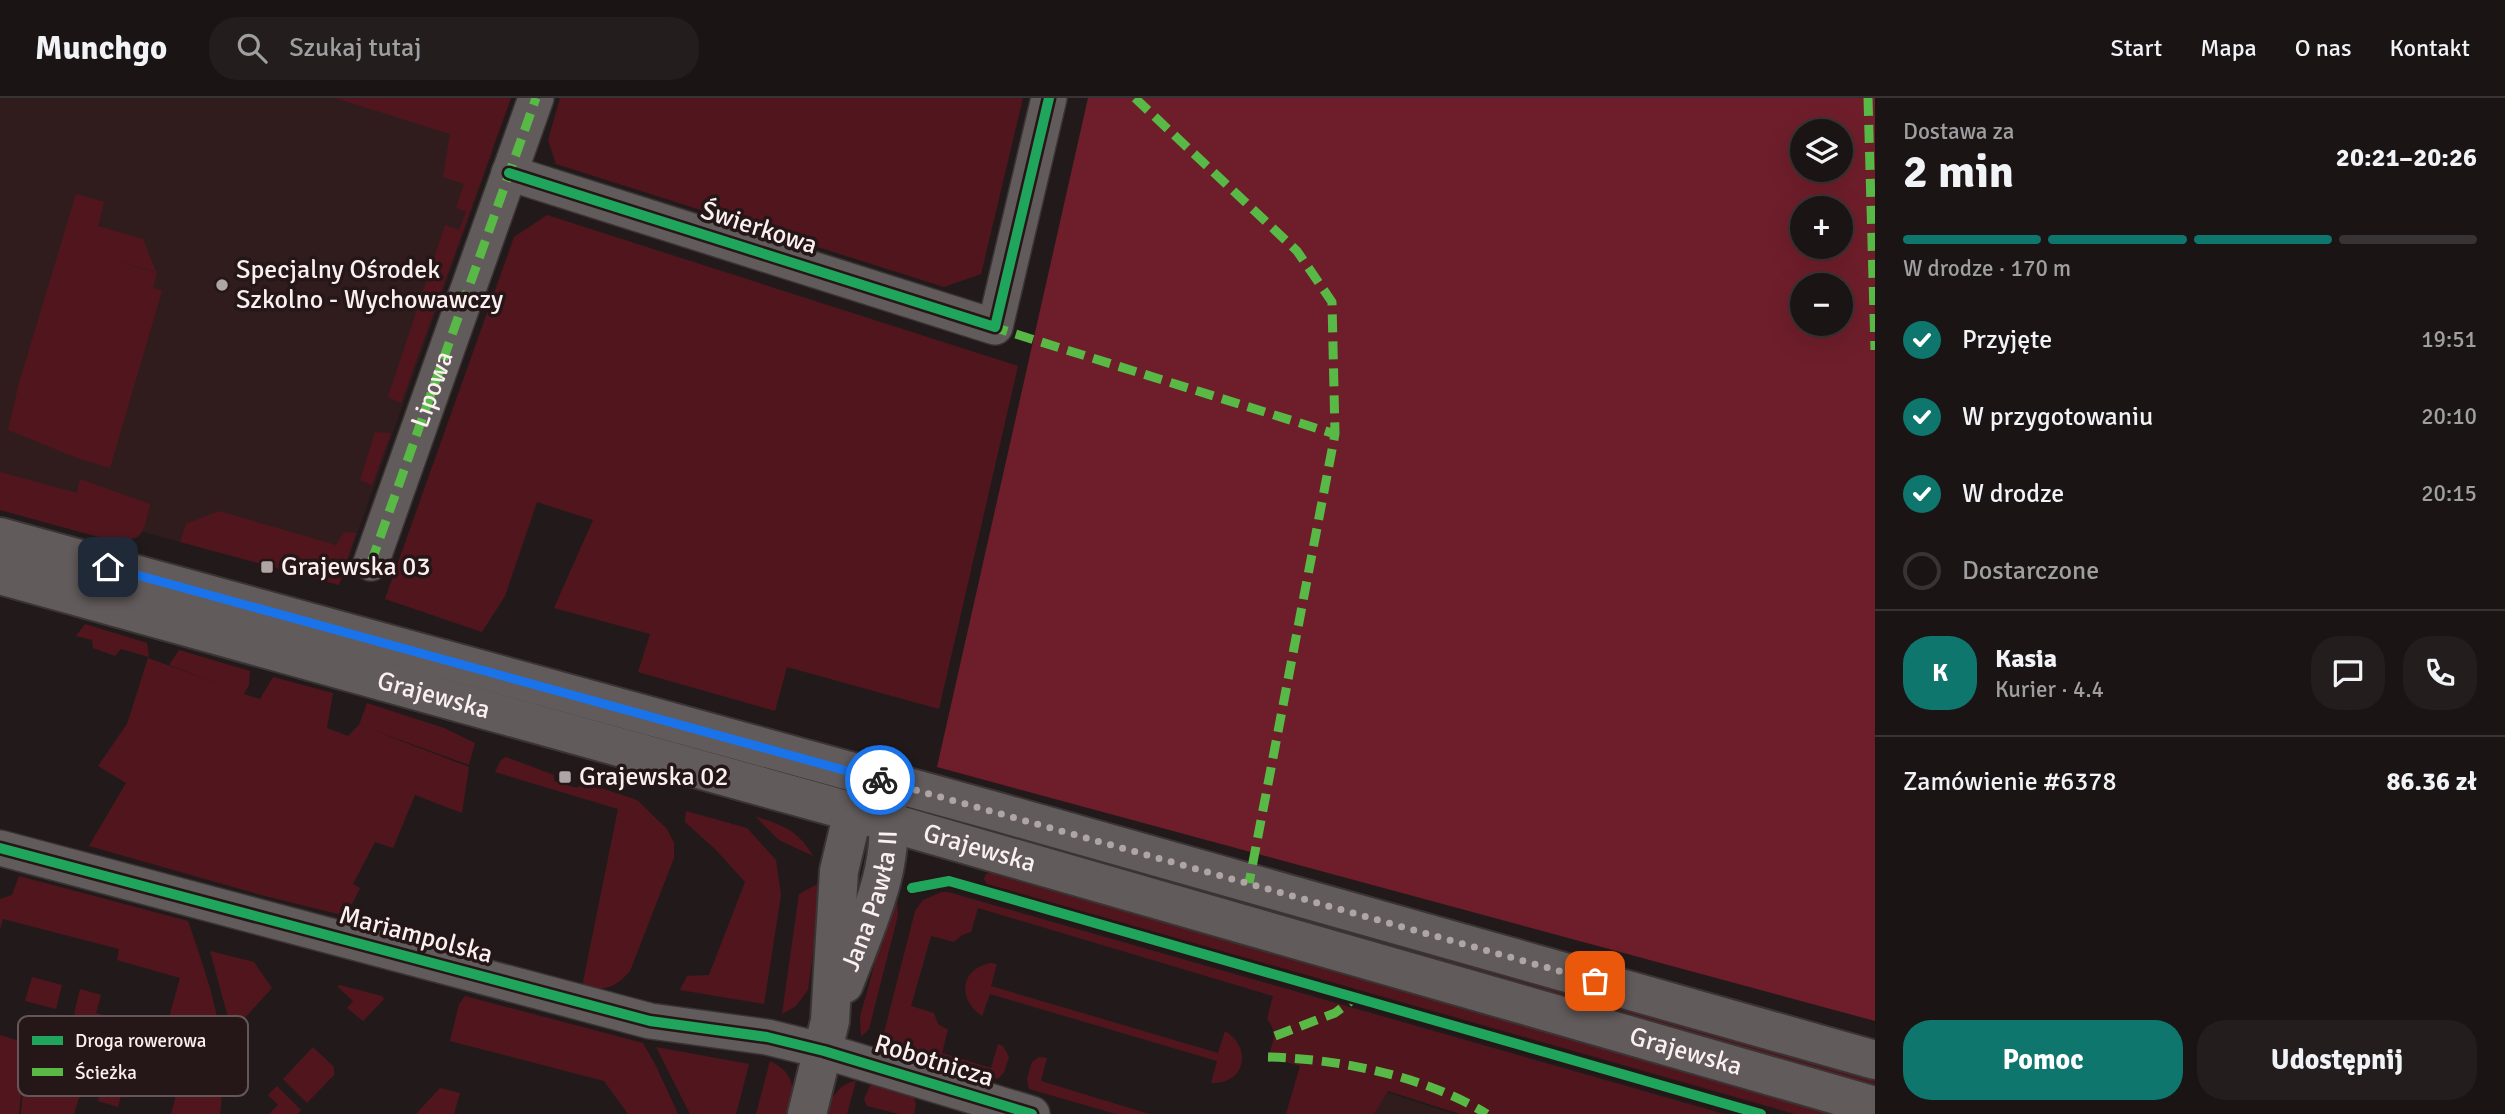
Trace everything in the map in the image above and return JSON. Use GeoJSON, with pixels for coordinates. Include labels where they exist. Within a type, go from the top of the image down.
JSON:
{"type":"FeatureCollection","features":[{"type":"Feature","properties":{"kind":"main road","name":"Grajewska"},"geometry":{"type":"LineString","coordinates":[[0,537],[883,781],[1875,1060]]}},
{"type":"Feature","properties":{"kind":"main road","name":"Grajewska"},"geometry":{"type":"LineString","coordinates":[[0,575],[853,812],[1875,1106]]}},
{"type":"Feature","properties":{"kind":"main road","name":"Jana Pawła II"},"geometry":{"type":"LineString","coordinates":[[827,1036],[839,871],[853,812],[883,781]]}},
{"type":"Feature","properties":{"kind":"main road","name":"Jana Pawła II"},"geometry":{"type":"LineString","coordinates":[[807,1114],[827,1036],[883,881],[891,823],[883,781]]}},
{"type":"Feature","properties":{"kind":"street","name":"Lipowa"},"geometry":{"type":"LineString","coordinates":[[371,563],[536,98]]}},
{"type":"Feature","properties":{"kind":"street","name":"Świerkowa"},"geometry":{"type":"LineString","coordinates":[[509,173],[995,327],[1049,98]]}},
{"type":"Feature","properties":{"kind":"street","name":"Mariampolska"},"geometry":{"type":"LineString","coordinates":[[0,848],[650,1021],[767,1037],[827,1036]]}},
{"type":"Feature","properties":{"kind":"street","name":"Robotnicza"},"geometry":{"type":"LineString","coordinates":[[827,1036],[1032,1114]]}},
{"type":"Feature","properties":{"kind":"shaded area","name":"Specjalny Ośrodek Szkolno - Wychowawczy"},"geometry":{"type":"Polygon","coordinates":[[[0,98],[393,98],[493,150],[339,585],[0,493],[0,98]]]}},
{"type":"Feature","properties":{"kind":"shaded area"},"geometry":{"type":"Polygon","coordinates":[[[335,98],[511,98],[401,403],[388,397],[445,225],[459,230],[466,212],[456,208],[464,184],[443,177],[450,134],[335,98]]]}},
{"type":"Feature","properties":{"kind":"shaded area"},"geometry":{"type":"Polygon","coordinates":[[[560,98],[1023,98],[981,274],[944,287],[556,164],[548,140],[560,98]]]}},
{"type":"Feature","properties":{"kind":"shaded area"},"geometry":{"type":"Polygon","coordinates":[[[1088,98],[1875,98],[1875,1021],[937,767],[1088,98]]]}},
{"type":"Feature","properties":{"kind":"shaded area"},"geometry":{"type":"Polygon","coordinates":[[[76,194],[104,202],[98,226],[143,239],[156,272],[87,252],[157,273],[153,288],[162,291],[110,468],[77,458],[8,430],[19,383],[76,194]]]}},
{"type":"Feature","properties":{"kind":"shaded area"},"geometry":{"type":"Polygon","coordinates":[[[547,215],[1018,366],[939,709],[787,667],[775,711],[638,672],[650,634],[554,608],[593,520],[537,502],[505,596],[482,632],[385,599],[514,237],[547,215]]]}},
{"type":"Feature","properties":{"kind":"shaded area"},"geometry":{"type":"Polygon","coordinates":[[[375,432],[391,433],[372,485],[360,480],[375,432]]]}},
{"type":"Feature","properties":{"kind":"shaded area"},"geometry":{"type":"Polygon","coordinates":[[[0,472],[77,493],[80,479],[150,504],[143,531],[128,540],[106,539],[0,510],[0,472]]]}},
{"type":"Feature","properties":{"kind":"shaded area"},"geometry":{"type":"Polygon","coordinates":[[[219,511],[336,545],[344,532],[356,533],[339,585],[180,542],[186,524],[219,511]]]}},
{"type":"Feature","properties":{"kind":"shaded area"},"geometry":{"type":"Polygon","coordinates":[[[85,624],[147,643],[149,657],[121,649],[115,656],[93,648],[92,640],[76,636],[85,624]]]}},
{"type":"Feature","properties":{"kind":"shaded area"},"geometry":{"type":"Polygon","coordinates":[[[179,650],[250,671],[249,685],[244,694],[260,699],[273,677],[333,693],[327,728],[348,736],[359,725],[367,703],[444,728],[475,743],[469,765],[365,727],[469,767],[462,813],[415,795],[393,848],[375,842],[353,884],[360,888],[346,916],[89,846],[126,783],[98,766],[127,724],[148,658],[222,685],[169,665],[179,650]]]}},
{"type":"Feature","properties":{"kind":"shaded area"},"geometry":{"type":"Polygon","coordinates":[[[506,757],[554,775],[554,781],[577,788],[582,784],[589,784],[637,800],[667,829],[674,843],[674,858],[630,971],[609,987],[582,987],[618,809],[495,772],[501,760],[506,757]]]}},
{"type":"Feature","properties":{"kind":"shaded area"},"geometry":{"type":"Polygon","coordinates":[[[686,811],[747,828],[776,860],[781,895],[764,1004],[680,990],[687,976],[709,975],[745,882],[716,850],[685,822],[686,811]]]}},
{"type":"Feature","properties":{"kind":"shaded area"},"geometry":{"type":"Polygon","coordinates":[[[756,817],[789,830],[813,856],[779,840],[756,817]]]}},
{"type":"Feature","properties":{"kind":"shaded area"},"geometry":{"type":"Polygon","coordinates":[[[1004,832],[1875,1080],[1875,1087],[1003,838],[1004,832]]]}},
{"type":"Feature","properties":{"kind":"shaded area"},"geometry":{"type":"Polygon","coordinates":[[[986,874],[1833,1114],[1795,1114],[987,884],[984,879],[986,874]]]}},
{"type":"Feature","properties":{"kind":"shaded area"},"geometry":{"type":"Polygon","coordinates":[[[19,876],[188,921],[217,1016],[169,1016],[180,978],[117,960],[119,949],[3,919],[0,929],[0,899],[12,895],[19,876]]]}},
{"type":"Feature","properties":{"kind":"shaded area"},"geometry":{"type":"Polygon","coordinates":[[[823,881],[808,990],[796,1006],[782,1014],[799,894],[823,881]]]}},
{"type":"Feature","properties":{"kind":"shaded area"},"geometry":{"type":"Polygon","coordinates":[[[942,892],[1724,1114],[1460,1114],[1388,1091],[1374,1114],[1286,1114],[1300,1066],[1268,1057],[1273,1033],[1267,1019],[1273,996],[978,908],[971,932],[954,942],[931,936],[911,1006],[934,1013],[938,1024],[948,1030],[942,1053],[991,1068],[998,1044],[1003,1046],[1009,1057],[1004,1072],[998,1079],[888,1046],[884,1033],[915,911],[923,900],[942,892]]]}},
{"type":"Feature","properties":{"kind":"shaded area"},"geometry":{"type":"Polygon","coordinates":[[[893,897],[897,899],[898,915],[869,1029],[861,1037],[860,1017],[893,897]]]}},
{"type":"Feature","properties":{"kind":"shaded area"},"geometry":{"type":"Polygon","coordinates":[[[210,951],[254,962],[272,988],[247,1016],[228,1016],[210,951]]]}},
{"type":"Feature","properties":{"kind":"shaded area"},"geometry":{"type":"Polygon","coordinates":[[[990,963],[997,964],[991,986],[1218,1053],[1225,1031],[1234,1038],[1242,1055],[1238,1072],[1223,1082],[1211,1083],[1217,1061],[990,994],[982,1016],[969,1002],[965,986],[972,972],[990,963]]]}},
{"type":"Feature","properties":{"kind":"shaded area"},"geometry":{"type":"Polygon","coordinates":[[[32,977],[62,985],[56,1009],[25,1001],[32,977]]]}},
{"type":"Feature","properties":{"kind":"shaded area"},"geometry":{"type":"Polygon","coordinates":[[[339,985],[382,996],[384,999],[363,1021],[347,1008],[353,1001],[339,985]]]}},
{"type":"Feature","properties":{"kind":"shaded area"},"geometry":{"type":"Polygon","coordinates":[[[80,989],[101,995],[96,1013],[107,1016],[79,1016],[74,1014],[80,989]]]}},
{"type":"Feature","properties":{"kind":"shaded area"},"geometry":{"type":"Polygon","coordinates":[[[465,996],[643,1043],[678,1114],[628,1114],[604,1081],[450,1041],[459,1004],[465,996]]]}},
{"type":"Feature","properties":{"kind":"shaded area"},"geometry":{"type":"Polygon","coordinates":[[[0,1035],[18,1041],[18,1096],[21,1096],[19,1114],[0,1114],[0,1035]]]}},
{"type":"Feature","properties":{"kind":"shaded area"},"geometry":{"type":"Polygon","coordinates":[[[313,1047],[334,1067],[334,1075],[307,1103],[283,1079],[313,1047]]]}},
{"type":"Feature","properties":{"kind":"shaded area"},"geometry":{"type":"Polygon","coordinates":[[[656,1047],[749,1064],[736,1114],[690,1114],[656,1047]]]}},
{"type":"Feature","properties":{"kind":"shaded area"},"geometry":{"type":"Polygon","coordinates":[[[1039,1057],[1047,1058],[1041,1081],[1149,1114],[1116,1114],[1029,1089],[1027,1079],[1032,1062],[1039,1057]]]}},
{"type":"Feature","properties":{"kind":"shaded area"},"geometry":{"type":"Polygon","coordinates":[[[770,1061],[784,1071],[792,1083],[789,1114],[756,1114],[770,1061]]]}},
{"type":"Feature","properties":{"kind":"shaded area"},"geometry":{"type":"Polygon","coordinates":[[[1327,1073],[1454,1114],[1311,1114],[1327,1073]]]}},
{"type":"Feature","properties":{"kind":"shaded area"},"geometry":{"type":"Polygon","coordinates":[[[856,1081],[847,1114],[826,1114],[836,1093],[844,1085],[856,1081]]]}},
{"type":"Feature","properties":{"kind":"shaded area"},"geometry":{"type":"Polygon","coordinates":[[[875,1084],[913,1095],[916,1104],[914,1114],[899,1114],[867,1106],[864,1099],[870,1086],[875,1084]]]}},
{"type":"Feature","properties":{"kind":"shaded area"},"geometry":{"type":"Polygon","coordinates":[[[277,1086],[301,1110],[298,1114],[269,1114],[278,1105],[268,1095],[277,1086]]]}},
{"type":"Feature","properties":{"kind":"shaded area"},"geometry":{"type":"Polygon","coordinates":[[[440,1088],[460,1093],[454,1114],[416,1114],[440,1088]]]}},
{"type":"Feature","properties":{"kind":"shaded area"},"geometry":{"type":"Polygon","coordinates":[[[23,1096],[79,1096],[74,1114],[21,1114],[23,1096]]]}},
{"type":"Feature","properties":{"kind":"shaded area"},"geometry":{"type":"Polygon","coordinates":[[[99,1096],[121,1096],[118,1107],[98,1101],[99,1096]]]}},
{"type":"Feature","properties":{"kind":"shaded area"},"geometry":{"type":"Polygon","coordinates":[[[176,1096],[220,1096],[220,1114],[171,1114],[176,1096]]]}},
{"type":"Feature","properties":{"kind":"marked path"},"geometry":{"type":"LineString","coordinates":[[371,563],[536,98]]}},
{"type":"Feature","properties":{"kind":"marked path"},"geometry":{"type":"LineString","coordinates":[[1135,98],[1297,251],[1332,302],[1335,434],[1249,883]]}},
{"type":"Feature","properties":{"kind":"marked path"},"geometry":{"type":"LineString","coordinates":[[1868,98],[1875,350]]}},
{"type":"Feature","properties":{"kind":"marked path"},"geometry":{"type":"LineString","coordinates":[[990,326],[1335,434]]}},
{"type":"Feature","properties":{"kind":"marked path"},"geometry":{"type":"LineString","coordinates":[[1275,1036],[1335,1013],[1355,998]]}},
{"type":"Feature","properties":{"kind":"marked path"},"geometry":{"type":"LineString","coordinates":[[1268,1057],[1324,1061],[1381,1072],[1437,1089],[1487,1114]]}},
{"type":"Feature","properties":{"kind":"cycle path"},"geometry":{"type":"LineString","coordinates":[[509,173],[995,327],[1049,98]]}},
{"type":"Feature","properties":{"kind":"cycle path"},"geometry":{"type":"LineString","coordinates":[[0,848],[650,1021],[767,1037],[824,1051],[1032,1114]]}},
{"type":"Feature","properties":{"kind":"cycle path"},"geometry":{"type":"LineString","coordinates":[[912,888],[949,881],[1761,1114]]}},
{"type":"Feature","properties":{"kind":"way so far"},"geometry":{"type":"LineString","coordinates":[[880,780],[1595,981]]}},
{"type":"Feature","properties":{"kind":"place","name":"Specjalny Ośrodek Szkolno - Wychowawczy"},"geometry":{"type":"Point","coordinates":[222,285]}},
{"type":"Feature","properties":{"kind":"place","name":"Grajewska 03"},"geometry":{"type":"Point","coordinates":[267,567]}},
{"type":"Feature","properties":{"kind":"place","name":"Grajewska 02"},"geometry":{"type":"Point","coordinates":[565,777]}},
{"type":"Feature","properties":{"kind":"route"},"geometry":{"type":"LineString","coordinates":[[108,567],[880,780]]}}]}
